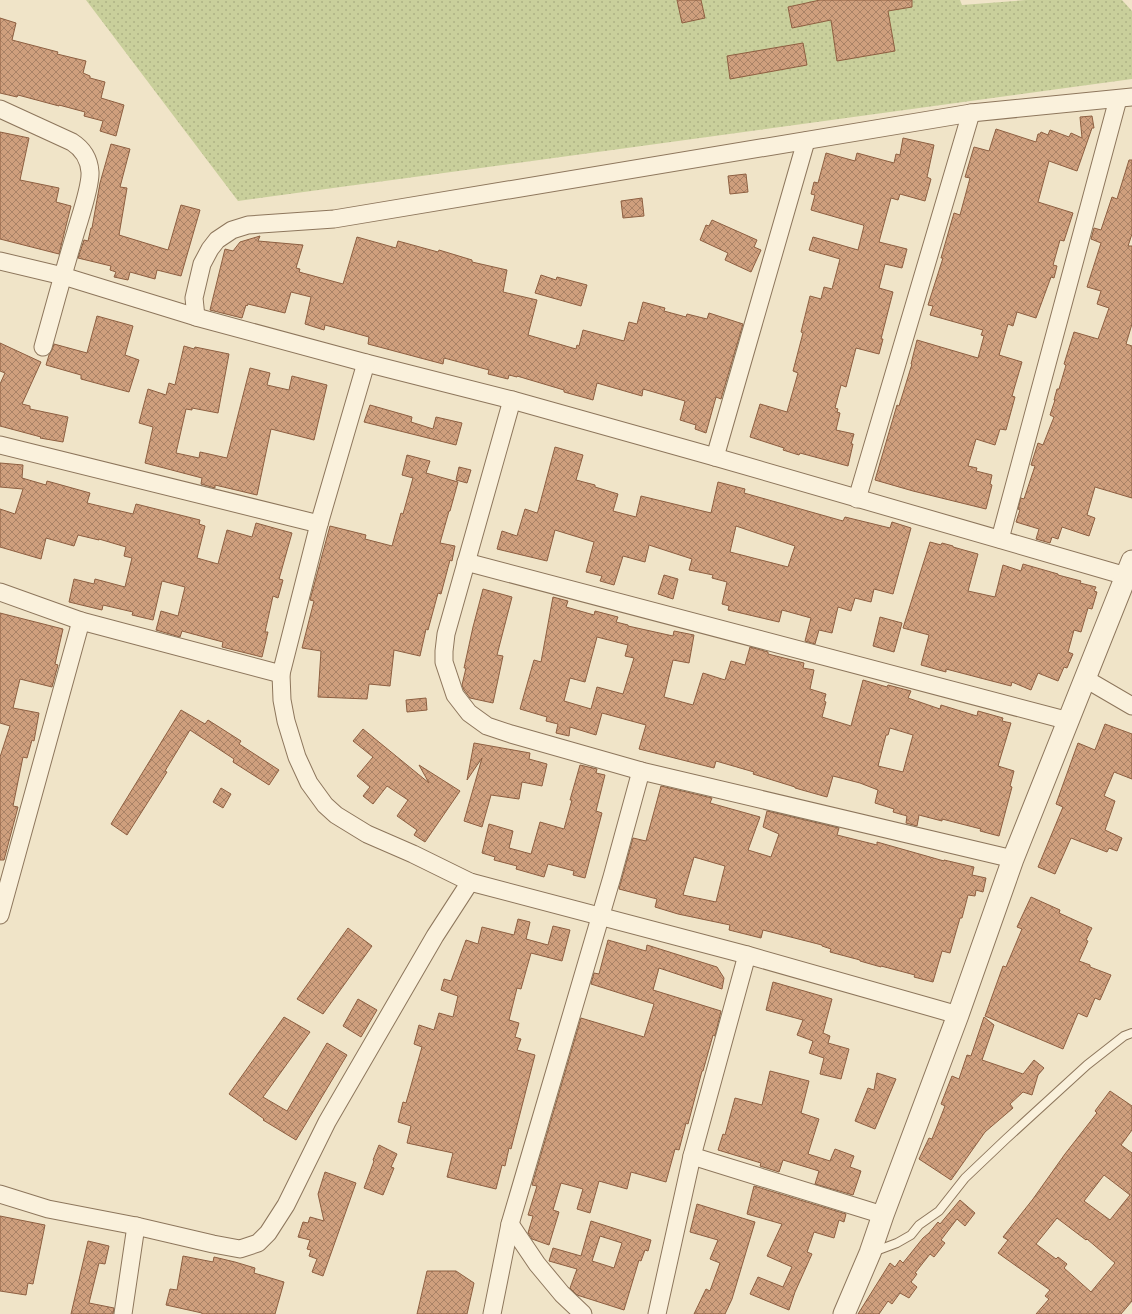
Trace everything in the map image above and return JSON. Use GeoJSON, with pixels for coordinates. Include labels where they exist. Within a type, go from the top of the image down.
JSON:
{"type":"FeatureCollection","features":[{"type":"Feature","properties":{"kind":"street"},"geometry":{"type":"LineString","coordinates":[[196,317],[194,298],[202,264],[210,249],[218,240],[232,230],[248,225],[334,219],[971,113],[1125,98],[1000,539]]}},
{"type":"Feature","properties":{"kind":"street"},"geometry":{"type":"LineString","coordinates":[[0,109],[72,142],[87,156],[90,167],[90,178],[43,347]]}},
{"type":"Feature","properties":{"kind":"street"},"geometry":{"type":"LineString","coordinates":[[857,499],[971,113]]}},
{"type":"Feature","properties":{"kind":"street"},"geometry":{"type":"LineString","coordinates":[[716,457],[806,141]]}},
{"type":"Feature","properties":{"kind":"street"},"geometry":{"type":"LineString","coordinates":[[0,261],[63,276],[196,317],[366,363],[512,400],[1000,539],[1129,568],[1013,859],[958,1015],[870,1253],[844,1314]]}},
{"type":"Feature","properties":{"kind":"street"},"geometry":{"type":"LineString","coordinates":[[366,363],[319,524],[281,674],[280,687],[286,721],[297,757],[309,783],[324,805],[336,815],[367,834],[418,856],[470,882],[601,915],[958,1015]]}},
{"type":"Feature","properties":{"kind":"street"},"geometry":{"type":"LineString","coordinates":[[512,400],[446,634],[444,662],[455,695],[469,713],[487,726],[641,771],[1013,859]]}},
{"type":"Feature","properties":{"kind":"street"},"geometry":{"type":"LineString","coordinates":[[0,445],[319,524]]}},
{"type":"Feature","properties":{"kind":"street"},"geometry":{"type":"LineString","coordinates":[[466,562],[1069,721]]}},
{"type":"Feature","properties":{"kind":"street"},"geometry":{"type":"LineString","coordinates":[[0,592],[81,621],[281,674]]}},
{"type":"Feature","properties":{"kind":"street"},"geometry":{"type":"LineString","coordinates":[[0,915],[3,895],[81,621]]}},
{"type":"Feature","properties":{"kind":"street"},"geometry":{"type":"LineString","coordinates":[[1084,678],[1132,706]]}},
{"type":"Feature","properties":{"kind":"street"},"geometry":{"type":"LineString","coordinates":[[492,1314],[510,1224],[601,915],[641,771]]}},
{"type":"Feature","properties":{"kind":"street"},"geometry":{"type":"LineString","coordinates":[[0,1194],[48,1209],[136,1226],[240,1249],[258,1243],[268,1232],[286,1205],[331,1116],[435,936],[470,882]]}},
{"type":"Feature","properties":{"kind":"street"},"geometry":{"type":"LineString","coordinates":[[657,1314],[692,1156],[747,955]]}},
{"type":"Feature","properties":{"kind":"street"},"geometry":{"type":"LineString","coordinates":[[692,1156],[883,1215]]}},
{"type":"Feature","properties":{"kind":"street"},"geometry":{"type":"LineString","coordinates":[[510,1224],[536,1264],[562,1294],[583,1314]]}},
{"type":"Feature","properties":{"kind":"street"},"geometry":{"type":"LineString","coordinates":[[123,1314],[136,1226]]}},
{"type":"Feature","properties":{"kind":"lane"},"geometry":{"type":"LineString","coordinates":[[870,1253],[897,1244],[911,1235],[919,1225],[939,1211],[965,1178],[1006,1139],[1087,1065],[1124,1036],[1132,1033]]}},
{"type":"Feature","properties":{"kind":"green space"},"geometry":{"type":"Polygon","coordinates":[[[86,0],[960,0],[962,5],[1026,0],[1122,0],[1132,11],[1132,79],[238,201],[86,0]]]}},
{"type":"Feature","properties":{"kind":"building"},"geometry":{"type":"Polygon","coordinates":[[[677,0],[701,0],[705,18],[682,23],[677,0]]]}},
{"type":"Feature","properties":{"kind":"building"},"geometry":{"type":"Polygon","coordinates":[[[820,0],[912,0],[912,7],[888,11],[895,51],[837,61],[831,20],[792,28],[788,7],[820,0]]]}},
{"type":"Feature","properties":{"kind":"building"},"geometry":{"type":"Polygon","coordinates":[[[0,18],[16,23],[12,40],[86,61],[83,73],[90,76],[90,78],[105,82],[101,98],[124,105],[116,136],[100,131],[103,121],[84,116],[85,112],[18,95],[17,97],[0,93],[0,18]]]}},
{"type":"Feature","properties":{"kind":"building"},"geometry":{"type":"Polygon","coordinates":[[[803,43],[807,65],[730,79],[727,56],[803,43]]]}},
{"type":"Feature","properties":{"kind":"building"},"geometry":{"type":"Polygon","coordinates":[[[1092,116],[1094,128],[1092,128],[1077,171],[1049,161],[1038,202],[1073,213],[1064,241],[1060,240],[1053,265],[1057,266],[1054,278],[1051,277],[1036,318],[1017,312],[1013,326],[1008,324],[999,355],[1022,362],[1012,396],[1015,397],[1006,430],[1000,429],[995,445],[976,439],[968,466],[977,468],[976,471],[992,475],[990,484],[992,485],[986,509],[875,480],[897,405],[899,406],[912,364],[917,340],[978,358],[984,336],[981,335],[983,330],[930,315],[933,306],[928,305],[943,258],[941,258],[954,213],[960,215],[970,178],[965,177],[974,147],[989,151],[996,129],[1036,142],[1038,134],[1041,132],[1048,135],[1050,130],[1069,137],[1071,133],[1082,138],[1080,117],[1092,116]]]}},
{"type":"Feature","properties":{"kind":"building"},"geometry":{"type":"Polygon","coordinates":[[[0,132],[29,138],[20,180],[59,188],[56,202],[71,206],[59,254],[0,239],[0,132]]]}},
{"type":"Feature","properties":{"kind":"building"},"geometry":{"type":"Polygon","coordinates":[[[903,138],[934,145],[927,177],[931,179],[925,201],[900,194],[898,200],[891,198],[879,242],[907,249],[902,268],[885,264],[879,288],[893,292],[881,339],[883,339],[879,354],[856,348],[846,387],[841,385],[835,408],[838,409],[837,412],[840,413],[836,430],[854,434],[848,466],[800,453],[799,455],[783,450],[784,448],[750,437],[760,404],[787,412],[798,373],[793,371],[803,333],[801,332],[810,296],[821,299],[824,287],[832,289],[840,259],[809,250],[813,237],[858,250],[863,225],[811,210],[815,195],[811,194],[814,182],[818,183],[826,153],[855,161],[857,153],[894,163],[896,154],[900,155],[903,138]]]}},
{"type":"Feature","properties":{"kind":"building"},"geometry":{"type":"Polygon","coordinates":[[[111,144],[130,149],[120,187],[127,188],[119,235],[168,250],[181,205],[200,210],[181,276],[157,270],[155,279],[130,272],[128,280],[114,277],[116,272],[110,270],[111,266],[78,258],[84,240],[88,241],[92,228],[100,183],[111,144]]]}},
{"type":"Feature","properties":{"kind":"building"},"geometry":{"type":"Polygon","coordinates":[[[1129,160],[1132,160],[1132,234],[1128,246],[1132,246],[1132,324],[1126,344],[1132,346],[1132,498],[1095,487],[1087,515],[1095,518],[1089,536],[1062,527],[1058,539],[1052,537],[1050,543],[1036,539],[1039,529],[1016,522],[1020,510],[1018,509],[1021,498],[1024,499],[1035,466],[1031,465],[1038,443],[1043,445],[1054,417],[1050,415],[1057,389],[1059,389],[1066,365],[1064,364],[1074,332],[1098,339],[1109,308],[1097,304],[1101,291],[1087,287],[1101,243],[1091,239],[1094,228],[1101,230],[1112,197],[1117,199],[1129,160]]]}},
{"type":"Feature","properties":{"kind":"building"},"geometry":{"type":"Polygon","coordinates":[[[746,174],[748,192],[730,194],[728,176],[746,174]]]}},
{"type":"Feature","properties":{"kind":"building"},"geometry":{"type":"Polygon","coordinates":[[[642,198],[644,216],[623,218],[621,201],[642,198]]]}},
{"type":"Feature","properties":{"kind":"building"},"geometry":{"type":"Polygon","coordinates":[[[712,220],[757,240],[754,247],[761,250],[751,272],[725,260],[728,253],[700,240],[706,225],[709,226],[712,220]]]}},
{"type":"Feature","properties":{"kind":"building"},"geometry":{"type":"Polygon","coordinates":[[[260,236],[258,241],[303,245],[296,268],[300,269],[299,272],[343,284],[357,237],[396,248],[398,241],[438,252],[439,250],[472,260],[472,262],[507,270],[503,292],[537,300],[528,335],[576,349],[577,345],[579,346],[583,330],[624,341],[629,322],[637,324],[643,302],[665,308],[664,311],[686,317],[687,314],[707,319],[709,313],[743,324],[721,399],[716,397],[706,433],[695,429],[696,425],[680,420],[685,401],[643,389],[642,396],[597,383],[593,400],[517,376],[509,375],[508,379],[488,374],[489,370],[444,358],[443,364],[368,344],[369,337],[325,325],[324,330],[305,324],[311,297],[291,292],[285,313],[248,304],[247,306],[246,305],[242,318],[210,310],[225,249],[233,251],[240,242],[260,236]]]}},
{"type":"Feature","properties":{"kind":"building"},"geometry":{"type":"Polygon","coordinates":[[[541,275],[556,280],[557,277],[587,285],[581,306],[535,293],[541,275]]]}},
{"type":"Feature","properties":{"kind":"building"},"geometry":{"type":"Polygon","coordinates":[[[97,316],[133,326],[125,355],[139,360],[129,392],[81,379],[81,375],[46,365],[54,344],[87,353],[97,316]]]}},
{"type":"Feature","properties":{"kind":"building"},"geometry":{"type":"Polygon","coordinates":[[[0,343],[41,362],[22,404],[30,406],[30,409],[68,417],[63,442],[40,438],[41,437],[0,426],[0,384],[5,373],[0,371],[0,343]]]}},
{"type":"Feature","properties":{"kind":"building"},"geometry":{"type":"Polygon","coordinates":[[[184,346],[194,349],[195,347],[229,354],[218,413],[192,408],[192,410],[186,409],[176,453],[199,458],[200,452],[227,458],[250,368],[270,373],[267,385],[289,390],[292,376],[327,385],[314,440],[271,429],[257,495],[215,485],[215,488],[201,484],[202,478],[145,463],[153,427],[139,423],[148,389],[166,395],[169,383],[175,385],[184,346]]]}},
{"type":"Feature","properties":{"kind":"building"},"geometry":{"type":"Polygon","coordinates":[[[370,405],[412,417],[411,422],[433,429],[436,417],[462,423],[456,445],[364,422],[370,405]]]}},
{"type":"Feature","properties":{"kind":"building"},"geometry":{"type":"Polygon","coordinates":[[[555,447],[583,455],[576,480],[595,485],[595,487],[618,494],[613,511],[636,517],[641,496],[711,513],[718,482],[745,489],[744,493],[843,521],[845,517],[890,528],[892,522],[911,528],[893,594],[874,589],[871,602],[855,598],[851,611],[838,607],[832,633],[819,630],[815,644],[805,641],[811,618],[782,610],[779,622],[728,610],[729,606],[722,604],[727,582],[712,578],[713,575],[689,570],[692,559],[649,545],[645,562],[623,556],[614,585],[600,581],[602,576],[586,572],[594,542],[555,530],[547,561],[497,549],[502,531],[517,536],[525,509],[537,513],[555,447]],[[736,526],[730,552],[788,567],[795,546],[736,526]]]}},
{"type":"Feature","properties":{"kind":"building"},"geometry":{"type":"Polygon","coordinates":[[[407,455],[430,461],[426,473],[458,482],[440,543],[455,546],[452,561],[450,560],[441,594],[438,593],[428,630],[426,629],[420,656],[394,650],[390,686],[369,684],[367,699],[318,697],[321,651],[302,648],[314,601],[310,600],[330,526],[366,535],[365,539],[392,546],[413,478],[402,475],[407,455]]]}},
{"type":"Feature","properties":{"kind":"building"},"geometry":{"type":"Polygon","coordinates":[[[0,463],[23,465],[22,478],[46,485],[47,481],[90,493],[87,503],[133,514],[136,504],[200,520],[199,524],[205,526],[197,558],[218,564],[227,530],[252,537],[256,523],[292,533],[279,579],[283,580],[278,598],[273,596],[265,632],[268,632],[262,657],[222,647],[223,642],[182,631],[180,637],[156,630],[161,611],[178,616],[185,587],[162,581],[153,620],[132,615],[133,612],[103,605],[102,610],[69,602],[74,579],[94,584],[95,579],[125,587],[132,558],[124,556],[126,547],[99,539],[78,535],[74,546],[46,538],[41,559],[0,547],[0,509],[15,514],[23,489],[0,487],[0,463]]]}},
{"type":"Feature","properties":{"kind":"building"},"geometry":{"type":"Polygon","coordinates":[[[459,467],[471,470],[467,483],[456,480],[459,467]]]}},
{"type":"Feature","properties":{"kind":"building"},"geometry":{"type":"Polygon","coordinates":[[[930,542],[941,545],[942,543],[978,554],[968,591],[995,597],[1003,565],[1021,571],[1023,564],[1081,581],[1080,583],[1096,587],[1094,591],[1097,592],[1092,609],[1088,608],[1081,632],[1074,630],[1068,652],[1073,654],[1067,668],[1064,667],[1058,681],[1038,673],[1031,690],[1012,682],[1011,686],[946,669],[946,672],[921,665],[929,635],[903,628],[930,542]]]}},
{"type":"Feature","properties":{"kind":"building"},"geometry":{"type":"Polygon","coordinates":[[[664,575],[678,579],[673,599],[658,594],[664,575]]]}},
{"type":"Feature","properties":{"kind":"building"},"geometry":{"type":"Polygon","coordinates":[[[483,589],[512,597],[497,655],[503,656],[493,703],[470,698],[462,685],[466,668],[464,668],[483,589]]]}},
{"type":"Feature","properties":{"kind":"building"},"geometry":{"type":"Polygon","coordinates":[[[553,597],[568,601],[566,607],[594,615],[595,611],[618,617],[616,622],[628,626],[673,636],[674,631],[694,635],[689,663],[673,660],[664,697],[693,705],[703,673],[725,680],[731,661],[745,665],[750,647],[768,652],[768,654],[804,663],[803,668],[814,670],[810,689],[826,694],[824,701],[826,702],[822,717],[851,726],[863,680],[887,687],[888,685],[911,691],[908,698],[940,709],[941,705],[977,716],[978,711],[1003,718],[1002,721],[1011,723],[998,766],[1014,771],[1010,786],[1012,787],[999,836],[980,831],[981,829],[919,815],[917,826],[906,823],[907,816],[893,812],[894,809],[875,803],[878,790],[860,783],[833,776],[827,797],[795,788],[753,774],[754,772],[716,761],[714,768],[639,749],[646,725],[602,713],[596,735],[570,727],[569,736],[556,733],[558,724],[546,721],[547,717],[520,709],[534,660],[541,662],[553,597]],[[597,637],[585,682],[570,678],[564,701],[591,709],[597,687],[623,694],[634,658],[625,656],[628,645],[597,637]],[[890,728],[888,735],[886,735],[878,766],[903,772],[913,735],[890,728]]]}},
{"type":"Feature","properties":{"kind":"building"},"geometry":{"type":"Polygon","coordinates":[[[0,613],[63,629],[55,664],[58,665],[52,687],[20,679],[13,708],[39,713],[34,741],[32,740],[27,758],[23,757],[13,806],[18,807],[4,860],[0,860],[0,757],[10,726],[0,723],[0,613]]]}},
{"type":"Feature","properties":{"kind":"building"},"geometry":{"type":"Polygon","coordinates":[[[880,617],[902,623],[894,652],[873,646],[880,617]]]}},
{"type":"Feature","properties":{"kind":"building"},"geometry":{"type":"Polygon","coordinates":[[[426,698],[427,710],[407,712],[406,700],[426,698]]]}},
{"type":"Feature","properties":{"kind":"building"},"geometry":{"type":"Polygon","coordinates":[[[181,710],[205,724],[208,720],[241,741],[239,744],[279,770],[269,785],[233,762],[234,759],[190,730],[165,771],[167,772],[127,835],[111,824],[181,710]]]}},
{"type":"Feature","properties":{"kind":"building"},"geometry":{"type":"Polygon","coordinates":[[[1105,724],[1132,734],[1132,779],[1114,772],[1104,796],[1115,801],[1105,830],[1122,838],[1117,851],[1109,848],[1107,852],[1071,838],[1055,874],[1038,867],[1063,807],[1056,804],[1078,743],[1095,750],[1105,724]]]}},
{"type":"Feature","properties":{"kind":"building"},"geometry":{"type":"Polygon","coordinates":[[[363,729],[429,783],[419,765],[460,791],[425,842],[414,835],[417,830],[397,816],[408,800],[387,786],[373,804],[363,796],[370,787],[357,776],[373,757],[353,741],[363,729]]]}},
{"type":"Feature","properties":{"kind":"building"},"geometry":{"type":"Polygon","coordinates":[[[474,743],[530,753],[529,759],[547,764],[542,786],[522,782],[519,799],[491,795],[482,827],[464,821],[482,758],[467,780],[474,743]]]}},
{"type":"Feature","properties":{"kind":"building"},"geometry":{"type":"Polygon","coordinates":[[[580,765],[597,769],[596,773],[605,775],[596,811],[602,813],[585,878],[573,875],[574,871],[548,864],[544,877],[516,869],[517,866],[494,860],[495,857],[482,853],[489,824],[513,831],[509,848],[531,854],[540,822],[564,829],[572,800],[570,800],[580,765]]]}},
{"type":"Feature","properties":{"kind":"building"},"geometry":{"type":"Polygon","coordinates":[[[661,786],[712,798],[710,803],[760,817],[748,850],[771,857],[779,834],[763,827],[767,811],[839,828],[837,835],[877,845],[877,842],[944,861],[974,867],[972,875],[986,878],[983,892],[976,890],[975,896],[968,895],[950,953],[942,951],[933,982],[914,977],[915,975],[830,952],[831,949],[822,945],[763,930],[761,938],[729,930],[730,925],[678,914],[655,907],[657,899],[619,889],[633,838],[646,841],[661,786]],[[694,857],[683,895],[716,902],[725,866],[694,857]]]}},
{"type":"Feature","properties":{"kind":"building"},"geometry":{"type":"Polygon","coordinates":[[[221,788],[231,794],[223,808],[213,802],[221,788]]]}},
{"type":"Feature","properties":{"kind":"building"},"geometry":{"type":"Polygon","coordinates":[[[1031,897],[1060,910],[1059,913],[1092,928],[1079,961],[1111,975],[1100,1000],[1095,998],[1087,1017],[1078,1013],[1063,1049],[985,1016],[1003,966],[1006,967],[1022,929],[1017,927],[1031,897]]]}},
{"type":"Feature","properties":{"kind":"building"},"geometry":{"type":"Polygon","coordinates":[[[518,919],[530,922],[526,939],[548,945],[553,926],[570,930],[562,961],[531,953],[521,989],[517,988],[509,1020],[519,1023],[515,1037],[521,1039],[517,1050],[535,1055],[511,1149],[509,1148],[505,1166],[502,1165],[496,1189],[447,1177],[453,1153],[407,1143],[411,1126],[398,1122],[403,1102],[406,1103],[422,1047],[414,1044],[419,1025],[434,1030],[439,1013],[453,1017],[458,996],[441,990],[444,979],[451,981],[466,940],[478,944],[482,927],[514,935],[518,919]]]}},
{"type":"Feature","properties":{"kind":"building"},"geometry":{"type":"Polygon","coordinates":[[[348,928],[372,946],[323,1014],[297,999],[348,928]]]}},
{"type":"Feature","properties":{"kind":"building"},"geometry":{"type":"Polygon","coordinates":[[[608,940],[646,951],[647,945],[717,967],[724,978],[722,989],[659,968],[653,990],[721,1011],[715,1036],[713,1035],[702,1071],[688,1124],[686,1123],[679,1150],[675,1149],[666,1182],[631,1172],[627,1189],[599,1181],[590,1213],[577,1209],[583,1189],[561,1183],[553,1210],[559,1212],[549,1245],[532,1239],[528,1233],[533,1216],[528,1215],[537,1186],[532,1185],[581,1018],[644,1037],[654,1004],[591,984],[594,973],[599,974],[608,940]]]}},
{"type":"Feature","properties":{"kind":"building"},"geometry":{"type":"Polygon","coordinates":[[[773,982],[832,999],[823,1033],[830,1036],[828,1043],[849,1049],[841,1079],[820,1074],[824,1058],[809,1053],[813,1041],[797,1035],[803,1020],[766,1010],[773,982]]]}},
{"type":"Feature","properties":{"kind":"building"},"geometry":{"type":"Polygon","coordinates":[[[358,999],[377,1010],[361,1037],[343,1026],[358,999]]]}},
{"type":"Feature","properties":{"kind":"building"},"geometry":{"type":"Polygon","coordinates":[[[284,1017],[310,1032],[263,1097],[287,1111],[327,1043],[347,1055],[296,1140],[263,1120],[264,1119],[229,1094],[284,1017]]]}},
{"type":"Feature","properties":{"kind":"building"},"geometry":{"type":"Polygon","coordinates":[[[984,1017],[994,1025],[982,1060],[1023,1074],[1034,1060],[1044,1068],[1038,1075],[1032,1095],[1023,1092],[1010,1104],[1013,1108],[985,1132],[951,1180],[919,1159],[929,1138],[932,1139],[945,1106],[941,1104],[952,1076],[959,1079],[967,1055],[971,1056],[984,1017]]]}},
{"type":"Feature","properties":{"kind":"building"},"geometry":{"type":"Polygon","coordinates":[[[770,1071],[809,1081],[801,1113],[819,1119],[808,1154],[830,1161],[835,1149],[854,1156],[850,1167],[861,1171],[853,1195],[815,1184],[819,1171],[783,1160],[779,1172],[760,1166],[761,1163],[718,1150],[723,1134],[725,1135],[735,1098],[762,1105],[770,1071]]]}},
{"type":"Feature","properties":{"kind":"building"},"geometry":{"type":"Polygon","coordinates":[[[877,1073],[896,1079],[875,1129],[855,1121],[868,1088],[874,1090],[877,1073]]]}},
{"type":"Feature","properties":{"kind":"building"},"geometry":{"type":"Polygon","coordinates":[[[1110,1091],[1132,1106],[1132,1130],[1121,1145],[1132,1153],[1132,1301],[1121,1314],[1036,1314],[1049,1299],[1045,1296],[1050,1290],[998,1253],[1008,1240],[1003,1237],[1097,1113],[1095,1111],[1110,1091]],[[1104,1175],[1084,1201],[1110,1220],[1130,1195],[1104,1175]],[[1057,1218],[1036,1244],[1056,1259],[1058,1257],[1067,1264],[1064,1268],[1091,1292],[1115,1263],[1087,1239],[1086,1240],[1057,1218]]]}},
{"type":"Feature","properties":{"kind":"building"},"geometry":{"type":"Polygon","coordinates":[[[379,1145],[397,1154],[391,1167],[394,1168],[383,1195],[364,1188],[379,1145]]]}},
{"type":"Feature","properties":{"kind":"building"},"geometry":{"type":"Polygon","coordinates":[[[325,1172],[356,1183],[323,1276],[312,1272],[317,1259],[309,1256],[311,1250],[307,1249],[310,1240],[298,1237],[303,1222],[308,1223],[310,1217],[324,1221],[318,1194],[325,1172]]]}},
{"type":"Feature","properties":{"kind":"building"},"geometry":{"type":"Polygon","coordinates":[[[754,1186],[846,1214],[844,1222],[839,1220],[834,1238],[814,1232],[807,1252],[812,1254],[795,1292],[789,1310],[750,1294],[758,1277],[783,1287],[792,1267],[767,1256],[782,1224],[747,1214],[754,1186]]]}},
{"type":"Feature","properties":{"kind":"building"},"geometry":{"type":"Polygon","coordinates":[[[960,1200],[975,1213],[965,1226],[957,1219],[941,1240],[945,1243],[934,1257],[930,1254],[915,1273],[917,1274],[911,1282],[917,1287],[909,1298],[900,1293],[892,1304],[888,1301],[879,1314],[858,1314],[890,1263],[895,1267],[900,1260],[903,1263],[923,1238],[938,1222],[940,1224],[960,1200]]]}},
{"type":"Feature","properties":{"kind":"building"},"geometry":{"type":"Polygon","coordinates":[[[697,1204],[755,1222],[732,1299],[725,1314],[694,1314],[706,1289],[710,1291],[720,1263],[710,1259],[718,1240],[690,1232],[697,1204]]]}},
{"type":"Feature","properties":{"kind":"building"},"geometry":{"type":"Polygon","coordinates":[[[0,1216],[45,1225],[33,1284],[28,1283],[26,1295],[0,1291],[0,1216]]]}},
{"type":"Feature","properties":{"kind":"building"},"geometry":{"type":"Polygon","coordinates":[[[591,1221],[651,1240],[648,1251],[645,1250],[641,1261],[639,1260],[624,1310],[577,1295],[570,1288],[577,1269],[549,1261],[553,1248],[581,1256],[591,1221]],[[600,1236],[592,1261],[614,1268],[622,1243],[600,1236]]]}},
{"type":"Feature","properties":{"kind":"building"},"geometry":{"type":"Polygon","coordinates":[[[88,1241],[109,1246],[105,1264],[99,1263],[89,1303],[114,1308],[113,1314],[71,1314],[88,1241]]]}},
{"type":"Feature","properties":{"kind":"building"},"geometry":{"type":"Polygon","coordinates":[[[183,1256],[213,1262],[214,1257],[235,1262],[255,1268],[254,1273],[284,1282],[275,1314],[202,1314],[166,1305],[170,1289],[177,1290],[183,1256]]]}},
{"type":"Feature","properties":{"kind":"building"},"geometry":{"type":"Polygon","coordinates":[[[427,1271],[456,1271],[474,1283],[467,1314],[417,1314],[427,1271]]]}}]}
